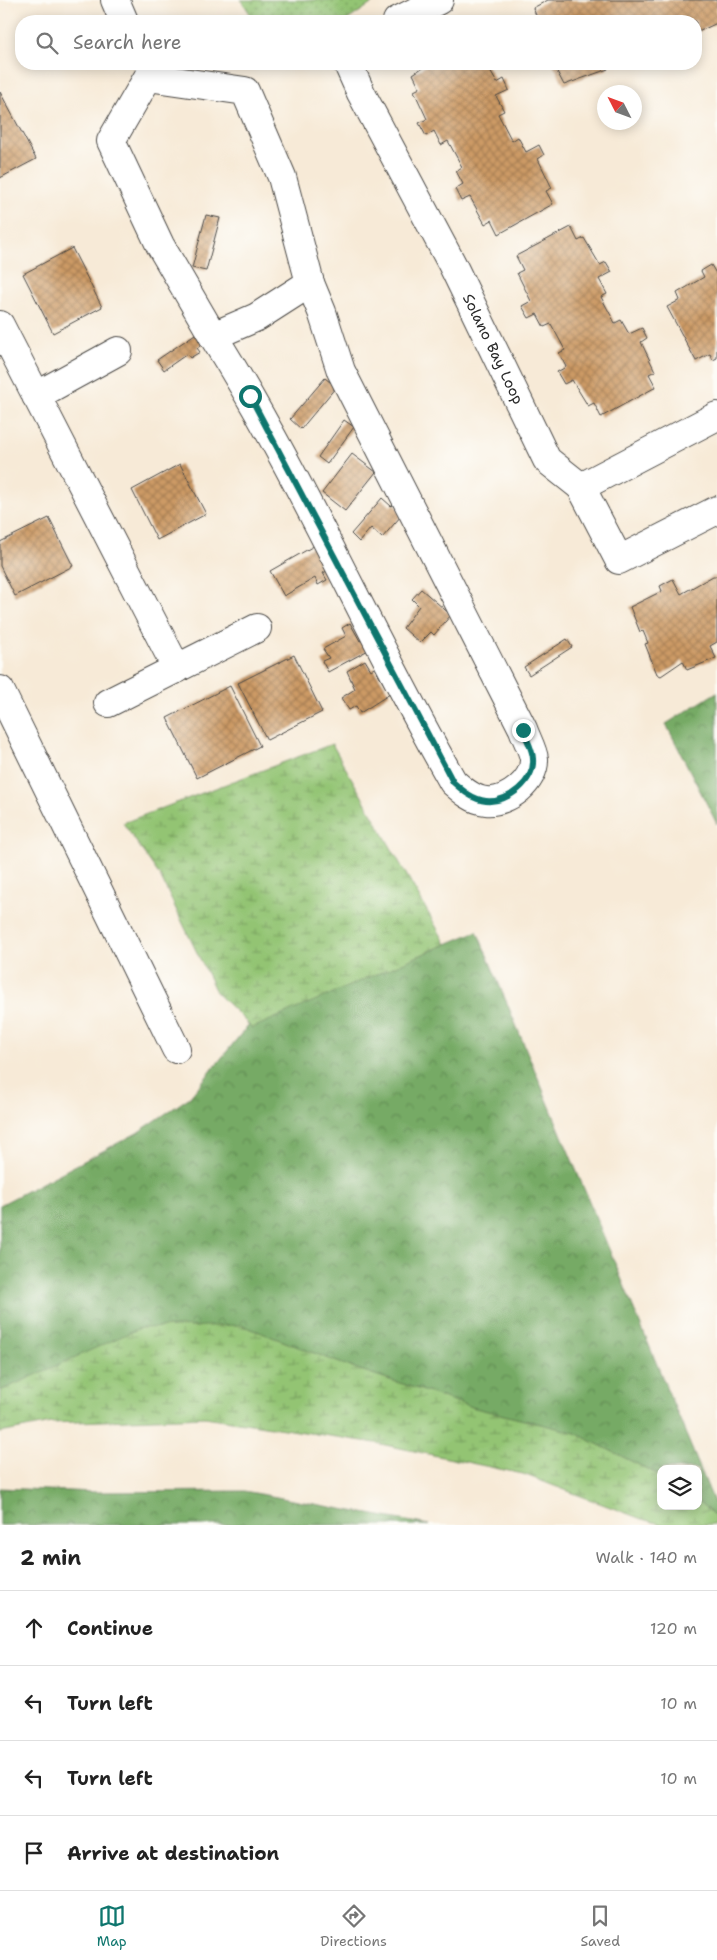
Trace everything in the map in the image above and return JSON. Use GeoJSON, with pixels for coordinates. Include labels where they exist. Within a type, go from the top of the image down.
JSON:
{"type":"FeatureCollection","features":[{"type":"Feature","properties":{"kind":"street"},"geometry":{"type":"LineString","coordinates":[[115,0],[121,15]]}},
{"type":"Feature","properties":{"kind":"street"},"geometry":{"type":"LineString","coordinates":[[409,15],[439,0]]}},
{"type":"Feature","properties":{"kind":"street"},"geometry":{"type":"LineString","coordinates":[[146,70],[245,91],[282,177],[310,283],[322,312],[341,371],[523,730],[534,759],[527,782],[508,796],[486,801],[470,796],[453,782],[300,487],[250,396],[160,245],[111,141],[146,70]]}},
{"type":"Feature","properties":{"kind":"street","name":"Solano Bay Loop"},"geometry":{"type":"LineString","coordinates":[[351,70],[361,93],[452,264],[547,460],[581,487]]}},
{"type":"Feature","properties":{"kind":"street"},"geometry":{"type":"LineString","coordinates":[[213,336],[257,317],[310,283]]}},
{"type":"Feature","properties":{"kind":"street"},"geometry":{"type":"LineString","coordinates":[[0,325],[177,669]]}},
{"type":"Feature","properties":{"kind":"street"},"geometry":{"type":"LineString","coordinates":[[36,396],[118,351]]}},
{"type":"Feature","properties":{"kind":"street"},"geometry":{"type":"LineString","coordinates":[[717,416],[581,487],[619,560],[717,510]]}},
{"type":"Feature","properties":{"kind":"street"},"geometry":{"type":"LineString","coordinates":[[108,703],[257,628]]}},
{"type":"Feature","properties":{"kind":"street"},"geometry":{"type":"LineString","coordinates":[[0,690],[176,1049]]}},
{"type":"Feature","properties":{"kind":"green space"},"geometry":{"type":"Polygon","coordinates":[[[241,0],[377,0],[355,15],[251,15],[241,0]]]}},
{"type":"Feature","properties":{"kind":"green space"},"geometry":{"type":"Polygon","coordinates":[[[717,692],[717,824],[666,724],[717,692]]]}},
{"type":"Feature","properties":{"kind":"green space"},"geometry":{"type":"Polygon","coordinates":[[[332,744],[446,944],[252,1028],[216,992],[160,876],[123,823],[332,744]]]}},
{"type":"Feature","properties":{"kind":"green space"},"geometry":{"type":"Polygon","coordinates":[[[477,931],[699,1465],[657,1465],[657,1474],[573,1432],[475,1408],[345,1365],[241,1325],[25,1380],[0,1391],[0,1205],[137,1133],[190,1097],[249,1024],[252,1027],[477,931]]]}},
{"type":"Feature","properties":{"kind":"green space"},"geometry":{"type":"Polygon","coordinates":[[[241,1325],[345,1365],[475,1408],[573,1432],[657,1474],[657,1510],[702,1510],[702,1505],[717,1518],[717,1524],[664,1525],[639,1518],[523,1474],[376,1443],[205,1417],[51,1423],[0,1433],[0,1391],[140,1328],[241,1325]]]}},
{"type":"Feature","properties":{"kind":"green space"},"geometry":{"type":"Polygon","coordinates":[[[702,1473],[717,1509],[717,1518],[702,1505],[702,1473]]]}},
{"type":"Feature","properties":{"kind":"green space"},"geometry":{"type":"Polygon","coordinates":[[[0,1488],[95,1492],[244,1491],[429,1525],[0,1525],[0,1488]]]}},
{"type":"Feature","properties":{"kind":"building"},"geometry":{"type":"Polygon","coordinates":[[[548,0],[717,0],[717,23],[702,30],[702,15],[536,15],[533,8],[548,0]]]}},
{"type":"Feature","properties":{"kind":"building"},"geometry":{"type":"Polygon","coordinates":[[[419,70],[489,70],[497,83],[504,79],[509,90],[496,96],[504,111],[498,114],[512,141],[518,137],[526,152],[539,145],[544,155],[538,159],[552,188],[546,191],[553,204],[499,234],[492,220],[485,224],[470,197],[461,201],[455,189],[463,184],[456,171],[462,167],[448,141],[441,145],[434,131],[426,136],[419,123],[427,119],[414,91],[420,88],[413,74],[419,70]]]}},
{"type":"Feature","properties":{"kind":"building"},"geometry":{"type":"Polygon","coordinates":[[[556,70],[605,70],[564,85],[556,70]]]}},
{"type":"Feature","properties":{"kind":"building"},"geometry":{"type":"Polygon","coordinates":[[[0,92],[36,159],[0,178],[0,92]]]}},
{"type":"Feature","properties":{"kind":"building"},"geometry":{"type":"Polygon","coordinates":[[[206,215],[220,218],[206,271],[192,268],[206,215]]]}},
{"type":"Feature","properties":{"kind":"building"},"geometry":{"type":"Polygon","coordinates":[[[571,227],[578,241],[584,238],[600,265],[606,262],[612,272],[599,279],[607,294],[601,297],[615,323],[621,320],[629,334],[642,328],[647,338],[641,342],[655,371],[649,374],[656,387],[601,417],[594,403],[588,406],[572,380],[564,384],[557,372],[566,367],[559,353],[565,350],[551,324],[544,327],[537,314],[529,318],[522,306],[531,301],[517,273],[523,270],[516,256],[571,227]]]}},
{"type":"Feature","properties":{"kind":"building"},"geometry":{"type":"Polygon","coordinates":[[[72,248],[102,307],[53,333],[23,274],[72,248]]]}},
{"type":"Feature","properties":{"kind":"building"},"geometry":{"type":"Polygon","coordinates":[[[711,265],[717,275],[717,358],[713,360],[710,354],[696,361],[667,307],[680,300],[677,293],[704,277],[701,271],[711,265]]]}},
{"type":"Feature","properties":{"kind":"building"},"geometry":{"type":"Polygon","coordinates":[[[198,332],[205,342],[197,348],[200,352],[190,358],[187,354],[164,370],[157,360],[198,332]]]}},
{"type":"Feature","properties":{"kind":"building"},"geometry":{"type":"Polygon","coordinates":[[[325,378],[336,387],[301,429],[290,419],[325,378]]]}},
{"type":"Feature","properties":{"kind":"building"},"geometry":{"type":"Polygon","coordinates":[[[344,420],[354,427],[327,464],[318,457],[344,420]]]}},
{"type":"Feature","properties":{"kind":"building"},"geometry":{"type":"Polygon","coordinates":[[[352,454],[376,472],[345,511],[322,493],[352,454]]]}},
{"type":"Feature","properties":{"kind":"building"},"geometry":{"type":"Polygon","coordinates":[[[180,464],[206,514],[157,540],[132,490],[180,464]]]}},
{"type":"Feature","properties":{"kind":"building"},"geometry":{"type":"Polygon","coordinates":[[[382,498],[391,506],[395,502],[401,516],[382,538],[371,528],[359,542],[351,534],[382,498]]]}},
{"type":"Feature","properties":{"kind":"building"},"geometry":{"type":"Polygon","coordinates":[[[49,518],[73,566],[15,596],[0,566],[0,542],[49,518]]]}},
{"type":"Feature","properties":{"kind":"building"},"geometry":{"type":"Polygon","coordinates":[[[319,543],[333,568],[323,573],[327,580],[318,585],[315,578],[284,596],[270,571],[319,543]]]}},
{"type":"Feature","properties":{"kind":"building"},"geometry":{"type":"Polygon","coordinates":[[[713,576],[717,576],[717,642],[710,646],[716,658],[687,670],[683,661],[661,676],[657,674],[645,644],[648,643],[643,631],[640,632],[630,607],[662,591],[660,586],[673,579],[681,594],[713,576]]]}},
{"type":"Feature","properties":{"kind":"building"},"geometry":{"type":"Polygon","coordinates":[[[421,589],[451,615],[434,635],[431,632],[420,643],[403,628],[419,606],[412,599],[421,589]]]}},
{"type":"Feature","properties":{"kind":"building"},"geometry":{"type":"Polygon","coordinates":[[[350,623],[360,641],[366,637],[372,648],[328,672],[322,661],[329,658],[323,649],[346,636],[342,628],[350,623]]]}},
{"type":"Feature","properties":{"kind":"building"},"geometry":{"type":"Polygon","coordinates":[[[567,639],[572,647],[529,675],[524,667],[567,639]]]}},
{"type":"Feature","properties":{"kind":"building"},"geometry":{"type":"Polygon","coordinates":[[[294,655],[322,712],[267,740],[238,683],[294,655]]]}},
{"type":"Feature","properties":{"kind":"building"},"geometry":{"type":"Polygon","coordinates":[[[365,660],[371,670],[374,668],[390,694],[360,713],[356,706],[349,710],[341,698],[355,689],[347,671],[365,660]]]}},
{"type":"Feature","properties":{"kind":"building"},"geometry":{"type":"Polygon","coordinates":[[[230,686],[260,746],[197,778],[167,718],[230,686]]]}},
{"type":"Feature","properties":{"kind":"route"},"geometry":{"type":"LineString","coordinates":[[250,396],[300,487],[436,754],[453,782],[470,796],[486,801],[508,796],[527,782],[534,759],[523,730]]}}]}
